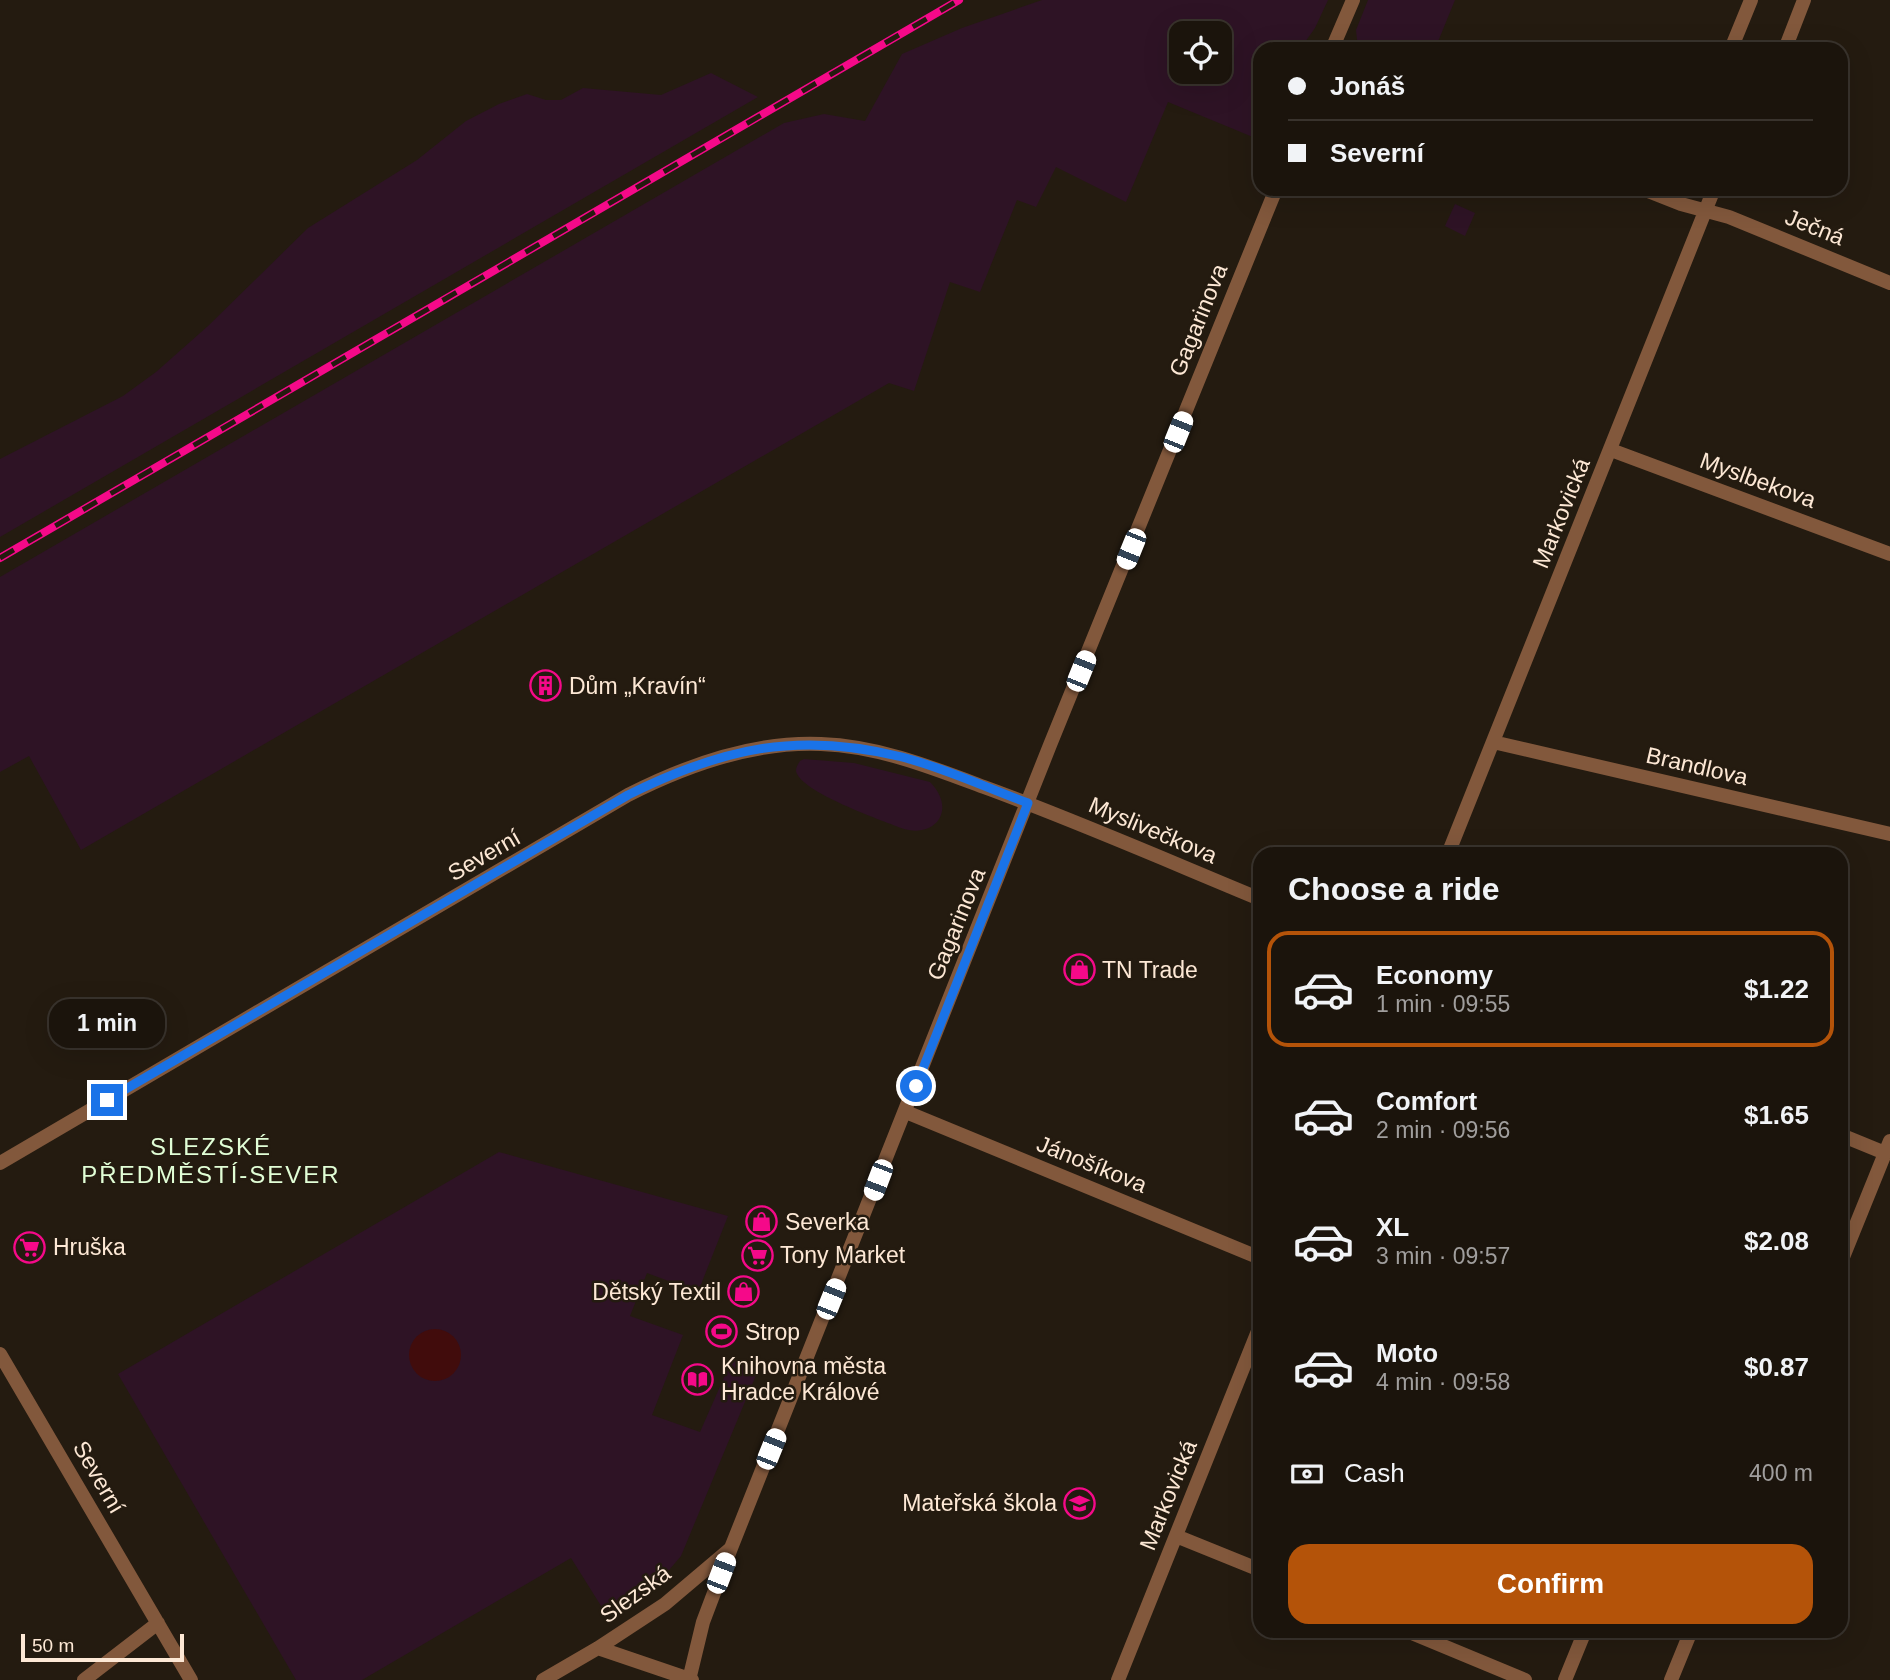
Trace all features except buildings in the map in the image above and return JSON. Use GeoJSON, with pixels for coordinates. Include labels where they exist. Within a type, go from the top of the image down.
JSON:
{"type":"FeatureCollection","features":[{"type":"Feature","properties":{"kind":"street"},"geometry":{"type":"LineString","coordinates":[[1335,42],[1353,0]]}},
{"type":"Feature","properties":{"kind":"street"},"geometry":{"type":"LineString","coordinates":[[1734,42],[1751,0]]}},
{"type":"Feature","properties":{"kind":"street"},"geometry":{"type":"LineString","coordinates":[[1788,42],[1804,0]]}},
{"type":"Feature","properties":{"kind":"street","name":"Gagarinova"},"geometry":{"type":"LineString","coordinates":[[690,1680],[703,1622],[731,1548],[1273,196]]}},
{"type":"Feature","properties":{"kind":"street","name":"Ječná"},"geometry":{"type":"LineString","coordinates":[[1661,196],[1730,217],[1890,282]]}},
{"type":"Feature","properties":{"kind":"street","name":"Markovická"},"geometry":{"type":"LineString","coordinates":[[1451,847],[1711,196]]}},
{"type":"Feature","properties":{"kind":"street","name":"Myslbekova"},"geometry":{"type":"LineString","coordinates":[[1611,450],[1890,554]]}},
{"type":"Feature","properties":{"kind":"street","name":"Brandlova"},"geometry":{"type":"LineString","coordinates":[[1493,742],[1890,834]]}},
{"type":"Feature","properties":{"kind":"street","name":"Severní"},"geometry":{"type":"LineString","coordinates":[[0,1163],[628,795],[687,768],[739,752],[772,747],[818,743],[841,745],[905,758],[1028,803]]}},
{"type":"Feature","properties":{"kind":"street","name":"Myslivečkova"},"geometry":{"type":"LineString","coordinates":[[1028,803],[1253,896]]}},
{"type":"Feature","properties":{"kind":"street","name":"Jánošíkova"},"geometry":{"type":"LineString","coordinates":[[906,1112],[1253,1255]]}},
{"type":"Feature","properties":{"kind":"street"},"geometry":{"type":"LineString","coordinates":[[1848,1137],[1888,1149],[1848,1245]]}},
{"type":"Feature","properties":{"kind":"street","name":"Markovická"},"geometry":{"type":"LineString","coordinates":[[1118,1680],[1253,1344]]}},
{"type":"Feature","properties":{"kind":"street","name":"Severní"},"geometry":{"type":"LineString","coordinates":[[0,1354],[191,1680]]}},
{"type":"Feature","properties":{"kind":"street"},"geometry":{"type":"LineString","coordinates":[[1176,1536],[1253,1567]]}},
{"type":"Feature","properties":{"kind":"street","name":"Slezská"},"geometry":{"type":"LineString","coordinates":[[543,1680],[665,1604],[731,1548]]}},
{"type":"Feature","properties":{"kind":"street"},"geometry":{"type":"LineString","coordinates":[[85,1680],[158,1623]]}},
{"type":"Feature","properties":{"kind":"street"},"geometry":{"type":"LineString","coordinates":[[1424,1638],[1525,1680]]}},
{"type":"Feature","properties":{"kind":"street"},"geometry":{"type":"LineString","coordinates":[[1565,1680],[1582,1638]]}},
{"type":"Feature","properties":{"kind":"street"},"geometry":{"type":"LineString","coordinates":[[1671,1680],[1688,1638]]}},
{"type":"Feature","properties":{"kind":"street","name":"Slezská"},"geometry":{"type":"LineString","coordinates":[[598,1648],[690,1680]]}},
{"type":"Feature","properties":{"kind":"shaded area"},"geometry":{"type":"Polygon","coordinates":[[[1042,0],[1328,0],[1305,42],[1253,42],[1253,137],[1168,102],[1126,202],[1056,167],[1036,207],[1017,200],[980,292],[950,282],[914,391],[889,383],[81,850],[29,756],[0,772],[0,577],[784,123],[824,114],[865,121],[902,54],[962,28],[1042,0]]]}},
{"type":"Feature","properties":{"kind":"shaded area"},"geometry":{"type":"Polygon","coordinates":[[[1368,0],[1455,0],[1438,42],[1357,42],[1356,30],[1368,0]]]}},
{"type":"Feature","properties":{"kind":"shaded area"},"geometry":{"type":"Polygon","coordinates":[[[711,73],[758,97],[0,537],[0,459],[123,396],[156,372],[208,326],[308,228],[417,160],[466,121],[499,104],[527,94],[546,100],[561,100],[583,88],[661,95],[711,73]]]}},
{"type":"Feature","properties":{"kind":"shaded area"},"geometry":{"type":"Polygon","coordinates":[[[1455,204],[1475,213],[1465,236],[1445,226],[1455,204]]]}},
{"type":"Feature","properties":{"kind":"shaded area"},"geometry":{"type":"Polygon","coordinates":[[[804,759],[854,763],[930,782],[942,802],[939,820],[924,830],[913,831],[842,804],[811,788],[801,779],[796,770],[804,759]]]}},
{"type":"Feature","properties":{"kind":"shaded area"},"geometry":{"type":"Polygon","coordinates":[[[499,1152],[728,1216],[698,1292],[647,1273],[630,1316],[683,1335],[652,1415],[700,1432],[733,1357],[759,1368],[681,1556],[658,1583],[608,1617],[571,1558],[362,1680],[296,1680],[118,1374],[499,1152]]]}},
{"type":"Feature","properties":{"kind":"shaded area"},"geometry":{"type":"Polygon","coordinates":[[[435,1329],[454,1336],[461,1355],[454,1374],[435,1381],[416,1374],[409,1355],[416,1336],[435,1329]]]}},
{"type":"Feature","properties":{"kind":"railway"},"geometry":{"type":"LineString","coordinates":[[0,558],[959,0]]}},
{"type":"Feature","properties":{"kind":"place","name":"Dům „Kravín“"},"geometry":{"type":"Point","coordinates":[546,686]}},
{"type":"Feature","properties":{"kind":"place","name":"TN Trade"},"geometry":{"type":"Point","coordinates":[1079,970]}},
{"type":"Feature","properties":{"kind":"place","name":"Severka"},"geometry":{"type":"Point","coordinates":[762,1222]}},
{"type":"Feature","properties":{"kind":"place","name":"Hruška"},"geometry":{"type":"Point","coordinates":[30,1247]}},
{"type":"Feature","properties":{"kind":"place","name":"Tony Market"},"geometry":{"type":"Point","coordinates":[757,1255]}},
{"type":"Feature","properties":{"kind":"place","name":"Dětský Textil"},"geometry":{"type":"Point","coordinates":[744,1292]}},
{"type":"Feature","properties":{"kind":"place","name":"Strop"},"geometry":{"type":"Point","coordinates":[722,1332]}},
{"type":"Feature","properties":{"kind":"place","name":"Knihovna města Hradce Králové"},"geometry":{"type":"Point","coordinates":[698,1379]}},
{"type":"Feature","properties":{"kind":"place","name":"Mateřská škola"},"geometry":{"type":"Point","coordinates":[1080,1503]}},
{"type":"Feature","properties":{"kind":"district","name":"SLEZSKÉ PŘEDMĚSTÍ-SEVER"},"geometry":{"type":"Point","coordinates":[211,1161]}},
{"type":"Feature","properties":{"kind":"route"},"geometry":{"type":"LineString","coordinates":[[107,1100],[628,795],[660,779],[716,758],[772,747],[818,743],[872,750],[905,758],[1028,803],[916,1086]]}}]}
